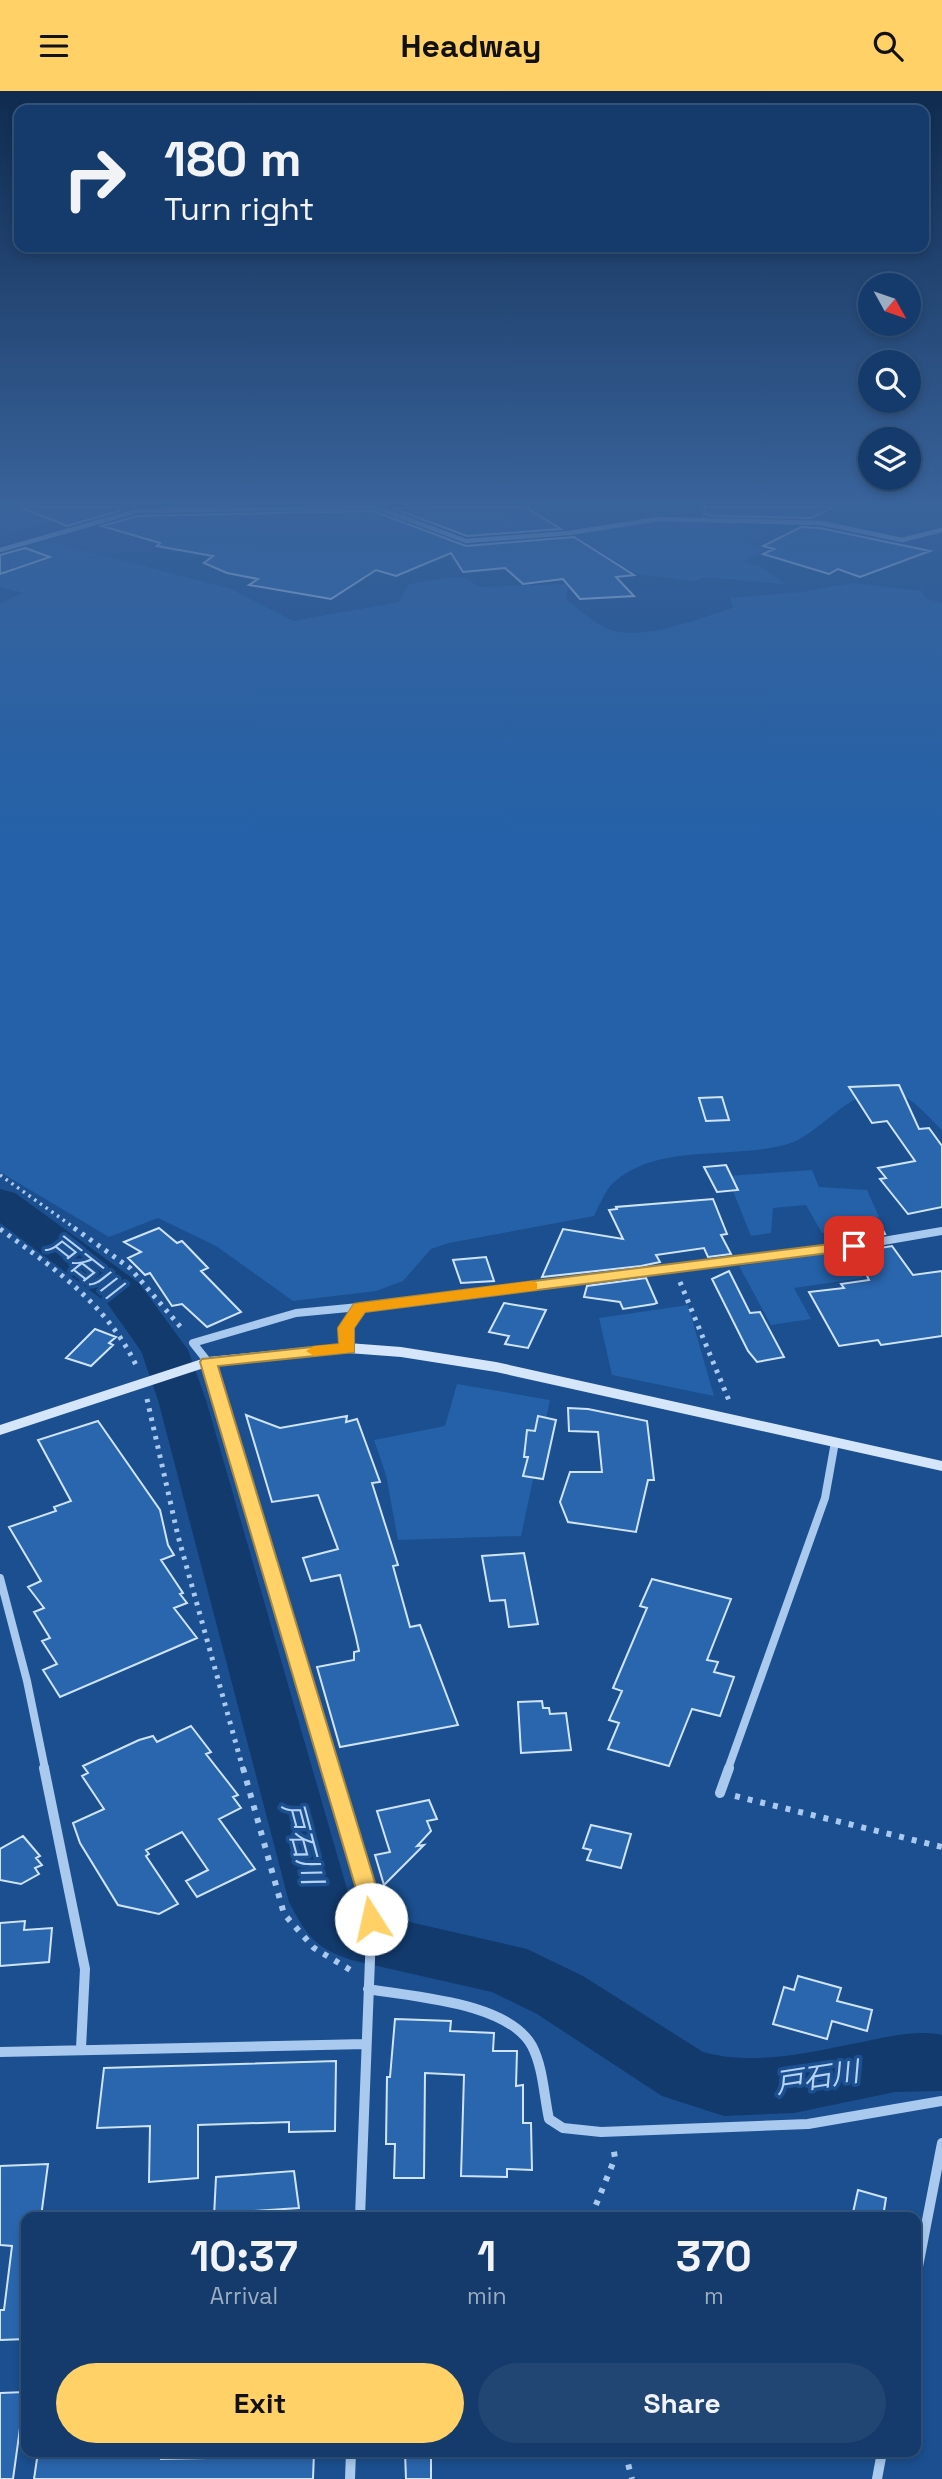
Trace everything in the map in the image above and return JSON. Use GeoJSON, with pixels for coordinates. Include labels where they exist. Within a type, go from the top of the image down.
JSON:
{"type":"FeatureCollection","features":[{"type":"Feature","properties":{"kind":"street"},"geometry":{"type":"LineString","coordinates":[[360,2212],[372,1909],[202,1364],[193,1343],[296,1313],[674,1268],[942,1231]]}},
{"type":"Feature","properties":{"kind":"street"},"geometry":{"type":"LineString","coordinates":[[348,1348],[346,1328],[359,1307]]}},
{"type":"Feature","properties":{"kind":"street"},"geometry":{"type":"LineString","coordinates":[[0,1430],[202,1364],[348,1348],[445,1357],[942,1467]]}},
{"type":"Feature","properties":{"kind":"street"},"geometry":{"type":"LineString","coordinates":[[720,1793],[825,1498],[835,1442]]}},
{"type":"Feature","properties":{"kind":"street"},"geometry":{"type":"LineString","coordinates":[[0,1578],[27,1681],[85,1969],[80,2048]]}},
{"type":"Feature","properties":{"kind":"street"},"geometry":{"type":"LineString","coordinates":[[369,1981],[483,2011],[512,2023],[531,2043],[549,2119],[563,2128],[611,2131],[808,2124],[942,2101]]}},
{"type":"Feature","properties":{"kind":"street"},"geometry":{"type":"LineString","coordinates":[[0,2052],[80,2048],[366,2044]]}},
{"type":"Feature","properties":{"kind":"street"},"geometry":{"type":"LineString","coordinates":[[921,2251],[942,2143]]}},
{"type":"Feature","properties":{"kind":"street"},"geometry":{"type":"LineString","coordinates":[[350,2479],[351,2457]]}},
{"type":"Feature","properties":{"kind":"street"},"geometry":{"type":"LineString","coordinates":[[877,2479],[881,2457]]}},
{"type":"Feature","properties":{"kind":"path"},"geometry":{"type":"LineString","coordinates":[[0,1175],[131,1268],[193,1343]]}},
{"type":"Feature","properties":{"kind":"path"},"geometry":{"type":"LineString","coordinates":[[0,1229],[89,1293],[130,1349],[147,1383],[178,1536],[284,1914],[301,1940],[324,1958],[369,1981]]}},
{"type":"Feature","properties":{"kind":"path"},"geometry":{"type":"LineString","coordinates":[[674,1268],[737,1420]]}},
{"type":"Feature","properties":{"kind":"path"},"geometry":{"type":"LineString","coordinates":[[720,1793],[942,1847]]}},
{"type":"Feature","properties":{"kind":"path"},"geometry":{"type":"LineString","coordinates":[[593,2212],[615,2158],[611,2131]]}},
{"type":"Feature","properties":{"kind":"path"},"geometry":{"type":"LineString","coordinates":[[626,2457],[632,2479]]}},
{"type":"Feature","properties":{"kind":"shaded area"},"geometry":{"type":"Polygon","coordinates":[[[0,618],[288,618],[293,621],[307,618],[591,618],[611,630],[638,633],[698,618],[942,618],[942,1130],[905,1097],[891,1091],[877,1091],[850,1102],[812,1131],[788,1144],[766,1149],[673,1157],[631,1170],[610,1186],[594,1216],[449,1243],[431,1249],[403,1281],[376,1291],[293,1301],[216,1246],[158,1218],[109,1237],[0,1172],[0,618]]]}},
{"type":"Feature","properties":{"kind":"shaded area"},"geometry":{"type":"Polygon","coordinates":[[[812,1170],[819,1187],[867,1190],[879,1217],[840,1220],[834,1231],[822,1233],[806,1205],[773,1208],[771,1233],[751,1236],[727,1176],[812,1170]]]}},
{"type":"Feature","properties":{"kind":"shaded area"},"geometry":{"type":"Polygon","coordinates":[[[846,1251],[863,1278],[794,1288],[811,1319],[771,1325],[739,1266],[846,1251]]]}},
{"type":"Feature","properties":{"kind":"shaded area"},"geometry":{"type":"Polygon","coordinates":[[[688,1305],[714,1396],[612,1375],[599,1318],[688,1305]]]}},
{"type":"Feature","properties":{"kind":"shaded area"},"geometry":{"type":"Polygon","coordinates":[[[457,1384],[550,1400],[521,1536],[398,1540],[386,1475],[374,1440],[445,1426],[457,1384]]]}},
{"type":"Feature","properties":{"kind":"building"},"geometry":{"type":"Polygon","coordinates":[[[899,1085],[919,1129],[929,1128],[942,1146],[942,1207],[908,1214],[880,1179],[886,1178],[878,1168],[915,1161],[887,1121],[872,1123],[849,1087],[899,1085]]]}},
{"type":"Feature","properties":{"kind":"building"},"geometry":{"type":"Polygon","coordinates":[[[722,1097],[729,1120],[706,1121],[699,1098],[722,1097]]]}},
{"type":"Feature","properties":{"kind":"building"},"geometry":{"type":"Polygon","coordinates":[[[726,1165],[738,1190],[717,1192],[704,1167],[726,1165]]]}},
{"type":"Feature","properties":{"kind":"building"},"geometry":{"type":"Polygon","coordinates":[[[713,1199],[727,1234],[721,1235],[731,1254],[708,1257],[704,1248],[656,1255],[660,1262],[641,1266],[542,1277],[563,1229],[623,1239],[609,1210],[617,1209],[616,1207],[713,1199]]]}},
{"type":"Feature","properties":{"kind":"building"},"geometry":{"type":"Polygon","coordinates":[[[878,1221],[885,1234],[853,1240],[849,1240],[841,1225],[878,1221]]]}},
{"type":"Feature","properties":{"kind":"building"},"geometry":{"type":"Polygon","coordinates":[[[159,1228],[177,1243],[182,1241],[208,1268],[201,1271],[241,1312],[207,1327],[182,1304],[172,1306],[150,1273],[145,1275],[128,1258],[141,1252],[124,1242],[159,1228]]]}},
{"type":"Feature","properties":{"kind":"building"},"geometry":{"type":"Polygon","coordinates":[[[892,1246],[913,1275],[942,1271],[942,1336],[881,1345],[878,1340],[839,1346],[809,1292],[844,1288],[841,1284],[869,1280],[856,1252],[892,1246]]]}},
{"type":"Feature","properties":{"kind":"building"},"geometry":{"type":"Polygon","coordinates":[[[486,1257],[494,1281],[461,1283],[453,1260],[486,1257]]]}},
{"type":"Feature","properties":{"kind":"building"},"geometry":{"type":"Polygon","coordinates":[[[729,1271],[750,1313],[760,1312],[784,1357],[757,1362],[748,1351],[712,1279],[729,1271]]]}},
{"type":"Feature","properties":{"kind":"building"},"geometry":{"type":"Polygon","coordinates":[[[646,1278],[657,1303],[623,1309],[620,1302],[584,1297],[587,1286],[646,1278]]]}},
{"type":"Feature","properties":{"kind":"building"},"geometry":{"type":"Polygon","coordinates":[[[504,1303],[546,1310],[528,1348],[505,1344],[509,1336],[489,1332],[504,1303]]]}},
{"type":"Feature","properties":{"kind":"building"},"geometry":{"type":"Polygon","coordinates":[[[95,1329],[116,1337],[109,1343],[113,1345],[91,1366],[66,1358],[95,1329]]]}},
{"type":"Feature","properties":{"kind":"building"},"geometry":{"type":"Polygon","coordinates":[[[568,1408],[588,1409],[647,1421],[654,1480],[648,1480],[636,1532],[568,1522],[560,1502],[570,1472],[602,1472],[598,1432],[569,1431],[568,1408]]]}},
{"type":"Feature","properties":{"kind":"building"},"geometry":{"type":"Polygon","coordinates":[[[246,1415],[280,1428],[347,1416],[346,1422],[357,1419],[380,1482],[372,1483],[398,1565],[393,1566],[410,1627],[420,1625],[458,1725],[340,1747],[317,1667],[354,1660],[354,1652],[359,1651],[340,1575],[311,1581],[303,1558],[338,1549],[318,1495],[272,1502],[246,1415]]]}},
{"type":"Feature","properties":{"kind":"building"},"geometry":{"type":"Polygon","coordinates":[[[538,1416],[556,1420],[543,1479],[523,1476],[528,1457],[524,1457],[527,1430],[535,1431],[538,1416]]]}},
{"type":"Feature","properties":{"kind":"building"},"geometry":{"type":"Polygon","coordinates":[[[98,1421],[160,1510],[168,1545],[174,1555],[161,1560],[187,1603],[174,1608],[197,1638],[60,1697],[43,1670],[57,1664],[42,1641],[50,1638],[34,1612],[44,1608],[28,1587],[41,1581],[9,1527],[56,1511],[54,1507],[71,1501],[38,1440],[98,1421]]]}},
{"type":"Feature","properties":{"kind":"building"},"geometry":{"type":"Polygon","coordinates":[[[524,1553],[538,1624],[509,1627],[505,1600],[490,1601],[482,1556],[524,1553]]]}},
{"type":"Feature","properties":{"kind":"building"},"geometry":{"type":"Polygon","coordinates":[[[652,1579],[731,1599],[707,1660],[718,1662],[714,1672],[734,1677],[720,1716],[692,1709],[669,1766],[608,1749],[619,1723],[609,1720],[622,1691],[613,1688],[647,1608],[640,1606],[652,1579]]]}},
{"type":"Feature","properties":{"kind":"building"},"geometry":{"type":"Polygon","coordinates":[[[542,1701],[543,1708],[549,1708],[550,1714],[566,1713],[571,1750],[521,1753],[518,1702],[542,1701]]]}},
{"type":"Feature","properties":{"kind":"building"},"geometry":{"type":"Polygon","coordinates":[[[191,1726],[211,1752],[206,1754],[238,1795],[233,1797],[241,1808],[219,1819],[255,1869],[197,1897],[186,1881],[208,1870],[182,1832],[146,1850],[149,1854],[146,1856],[178,1904],[159,1914],[118,1905],[80,1843],[73,1823],[104,1809],[82,1776],[88,1773],[83,1766],[139,1740],[153,1736],[157,1742],[191,1726]]]}},
{"type":"Feature","properties":{"kind":"building"},"geometry":{"type":"Polygon","coordinates":[[[429,1800],[437,1819],[427,1821],[431,1831],[417,1846],[424,1845],[384,1885],[375,1855],[390,1852],[377,1811],[429,1800]]]}},
{"type":"Feature","properties":{"kind":"building"},"geometry":{"type":"Polygon","coordinates":[[[591,1825],[631,1834],[621,1868],[587,1860],[591,1850],[583,1848],[591,1825]]]}},
{"type":"Feature","properties":{"kind":"building"},"geometry":{"type":"Polygon","coordinates":[[[23,1836],[40,1856],[36,1858],[42,1865],[35,1868],[39,1874],[21,1884],[0,1880],[0,1849],[23,1836]]]}},
{"type":"Feature","properties":{"kind":"building"},"geometry":{"type":"Polygon","coordinates":[[[25,1921],[24,1930],[52,1928],[49,1962],[0,1966],[0,1923],[25,1921]]]}},
{"type":"Feature","properties":{"kind":"building"},"geometry":{"type":"Polygon","coordinates":[[[798,1976],[841,1988],[837,2001],[872,2010],[867,2031],[832,2021],[827,2039],[773,2024],[784,1987],[794,1990],[798,1976]]]}},
{"type":"Feature","properties":{"kind":"building"},"geometry":{"type":"Polygon","coordinates":[[[395,2019],[451,2021],[450,2031],[494,2033],[493,2051],[517,2051],[516,2086],[523,2085],[523,2123],[531,2123],[532,2170],[507,2169],[507,2177],[461,2176],[464,2075],[425,2073],[424,2178],[394,2178],[395,2144],[386,2144],[387,2077],[390,2077],[395,2019]]]}},
{"type":"Feature","properties":{"kind":"building"},"geometry":{"type":"Polygon","coordinates":[[[336,2061],[335,2131],[289,2132],[289,2122],[198,2125],[198,2178],[149,2182],[150,2126],[97,2128],[104,2068],[336,2061]]]}},
{"type":"Feature","properties":{"kind":"building"},"geometry":{"type":"Polygon","coordinates":[[[48,2164],[42,2212],[21,2212],[21,2339],[0,2340],[0,2310],[4,2310],[12,2246],[0,2245],[0,2166],[48,2164]]]}},
{"type":"Feature","properties":{"kind":"building"},"geometry":{"type":"Polygon","coordinates":[[[294,2171],[299,2208],[214,2212],[216,2177],[294,2171]]]}},
{"type":"Feature","properties":{"kind":"building"},"geometry":{"type":"Polygon","coordinates":[[[858,2190],[886,2198],[884,2212],[853,2212],[858,2190]]]}},
{"type":"Feature","properties":{"kind":"building"},"geometry":{"type":"Polygon","coordinates":[[[21,2392],[21,2421],[13,2479],[0,2479],[0,2393],[21,2392]]]}},
{"type":"Feature","properties":{"kind":"building"},"geometry":{"type":"Polygon","coordinates":[[[37,2457],[314,2457],[313,2479],[34,2479],[37,2457]]]}},
{"type":"Feature","properties":{"kind":"building"},"geometry":{"type":"Polygon","coordinates":[[[405,2457],[431,2457],[431,2479],[406,2479],[405,2457]]]}},
{"type":"Feature","properties":{"kind":"waterway","name":"戸石川"},"geometry":{"type":"LineString","coordinates":[[0,1202],[123,1293],[164,1350],[182,1400],[320,1902],[333,1923],[351,1934],[505,1968],[560,1995],[685,2076],[724,2087],[794,2084],[895,2064],[931,2061],[942,2063]]}},
{"type":"Feature","properties":{"kind":"slow traffic"},"geometry":{"type":"LineString","coordinates":[[314,1351],[348,1348],[346,1328],[359,1307],[532,1286]]}},
{"type":"Feature","properties":{"kind":"route"},"geometry":{"type":"LineString","coordinates":[[371,1919],[372,1909],[208,1362],[245,1356],[348,1348],[346,1328],[359,1307],[854,1246]]}}]}
